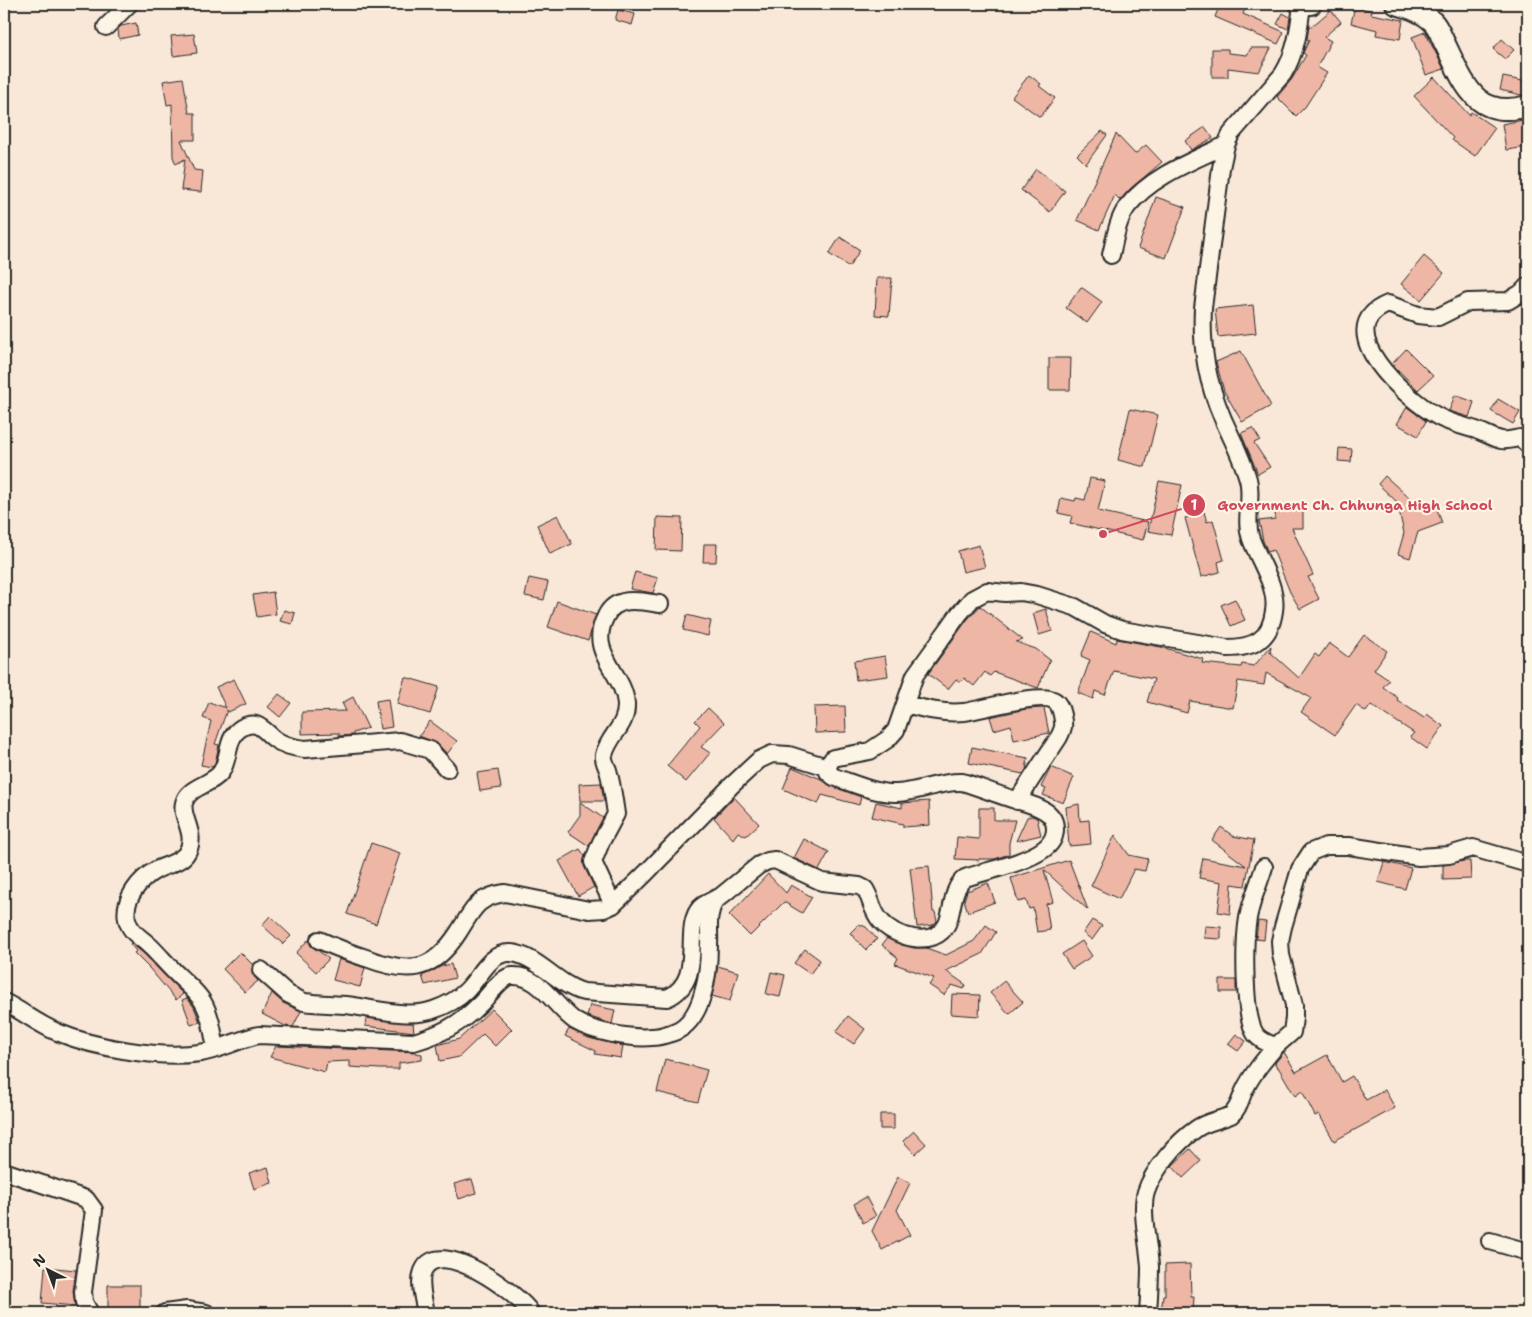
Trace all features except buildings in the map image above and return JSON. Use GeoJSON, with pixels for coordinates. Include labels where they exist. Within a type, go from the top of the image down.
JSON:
{"type":"FeatureCollection","features":[{"type":"Feature","properties":{"kind":"street"},"geometry":{"type":"LineString","coordinates":[[106,27],[129,4]]}},
{"type":"Feature","properties":{"kind":"street"},"geometry":{"type":"LineString","coordinates":[[827,767],[833,758],[870,751],[888,739],[896,730],[916,675],[972,599],[987,591],[1037,594],[1075,607],[1105,624],[1122,630],[1208,646],[1243,648],[1255,644],[1263,637],[1271,624],[1274,609],[1273,595],[1268,577],[1250,538],[1248,526],[1250,498],[1244,466],[1219,408],[1207,374],[1203,352],[1203,308],[1221,162],[1226,145],[1231,134],[1290,64],[1305,4]]}},
{"type":"Feature","properties":{"kind":"street"},"geometry":{"type":"LineString","coordinates":[[1396,4],[1412,8],[1425,15],[1435,24]]}},
{"type":"Feature","properties":{"kind":"street"},"geometry":{"type":"LineString","coordinates":[[1426,4],[1458,72],[1471,92],[1482,103],[1497,109],[1515,110],[1528,106]]}},
{"type":"Feature","properties":{"kind":"street"},"geometry":{"type":"LineString","coordinates":[[1111,255],[1118,225],[1127,207],[1164,176],[1226,145]]}},
{"type":"Feature","properties":{"kind":"street"},"geometry":{"type":"LineString","coordinates":[[1528,286],[1508,301],[1468,302],[1438,317],[1418,315],[1388,304],[1377,309],[1370,317],[1365,330],[1366,341],[1376,361],[1416,401],[1438,417],[1503,441],[1520,438],[1528,445]]}},
{"type":"Feature","properties":{"kind":"street"},"geometry":{"type":"LineString","coordinates":[[613,905],[593,862],[616,814],[608,772],[603,758],[609,741],[619,729],[626,716],[626,702],[622,687],[606,658],[599,636],[606,614],[614,605],[637,600],[660,604]]}},
{"type":"Feature","properties":{"kind":"street"},"geometry":{"type":"LineString","coordinates":[[906,704],[927,710],[962,712],[1003,703],[1044,698],[1055,700],[1060,708],[1064,726],[1059,737],[1017,801]]}},
{"type":"Feature","properties":{"kind":"street"},"geometry":{"type":"LineString","coordinates":[[216,1049],[210,1019],[204,1002],[192,987],[150,945],[133,932],[127,918],[127,904],[133,891],[141,882],[155,871],[178,861],[186,854],[190,844],[190,831],[184,812],[184,804],[190,792],[214,779],[222,771],[235,733],[251,725],[263,727],[276,740],[293,747],[305,749],[400,741],[430,750],[447,769]]}},
{"type":"Feature","properties":{"kind":"street"},"geometry":{"type":"LineString","coordinates":[[320,940],[339,950],[388,966],[411,969],[436,959],[449,946],[471,912],[482,900],[493,894],[505,893],[589,910],[604,910],[613,905],[735,781],[760,760],[772,754],[789,755],[827,767]]}},
{"type":"Feature","properties":{"kind":"street"},"geometry":{"type":"LineString","coordinates":[[4,1002],[59,1032],[96,1044],[138,1052],[200,1053],[216,1049],[242,1038],[259,1035],[414,1042],[437,1035],[458,1024],[478,1007],[503,979],[510,975],[520,976],[532,981],[576,1021],[592,1029],[634,1037],[654,1038],[678,1031],[691,1020],[698,1007],[705,983],[709,957],[710,909],[721,896],[759,865],[775,860],[822,882],[859,886],[865,889],[877,918],[888,928],[903,935],[932,938],[946,926],[956,888],[960,882],[965,878],[1029,857],[1046,848],[1052,842],[1055,835],[1053,818],[1038,807],[962,782],[890,793],[834,777],[828,772],[827,767]]}},
{"type":"Feature","properties":{"kind":"street"},"geometry":{"type":"LineString","coordinates":[[1148,1313],[1150,1268],[1144,1213],[1146,1191],[1168,1156],[1196,1129],[1231,1115],[1235,1111],[1244,1091],[1262,1061],[1292,1032],[1294,1005],[1280,941],[1300,869],[1311,852],[1326,846],[1349,846],[1419,857],[1449,855],[1474,848],[1528,864]]}},
{"type":"Feature","properties":{"kind":"street"},"geometry":{"type":"LineString","coordinates":[[1264,867],[1248,917],[1245,958],[1248,1013],[1257,1036],[1265,1042],[1276,1046]]}},
{"type":"Feature","properties":{"kind":"street"},"geometry":{"type":"LineString","coordinates":[[261,970],[288,994],[304,1002],[421,1013],[441,1007],[460,997],[475,982],[492,960],[498,955],[512,953],[545,969],[575,990],[667,998],[678,992],[682,987],[689,970],[694,924],[699,909],[705,903],[721,896]]}},
{"type":"Feature","properties":{"kind":"street"},"geometry":{"type":"LineString","coordinates":[[4,1171],[86,1199],[94,1210],[83,1292],[88,1313]]}},
{"type":"Feature","properties":{"kind":"street"},"geometry":{"type":"LineString","coordinates":[[1490,1241],[1528,1252]]}},
{"type":"Feature","properties":{"kind":"street"},"geometry":{"type":"LineString","coordinates":[[426,1313],[421,1279],[424,1270],[430,1262],[443,1259],[465,1264],[488,1277],[514,1294],[531,1313]]}},
{"type":"Feature","properties":{"kind":"street"},"geometry":{"type":"LineString","coordinates":[[165,1313],[187,1310],[206,1313]]}},
{"type":"Feature","properties":{"kind":"place","name":"Government Ch. Chhunga High School"},"geometry":{"type":"Point","coordinates":[1103,534]}}]}
